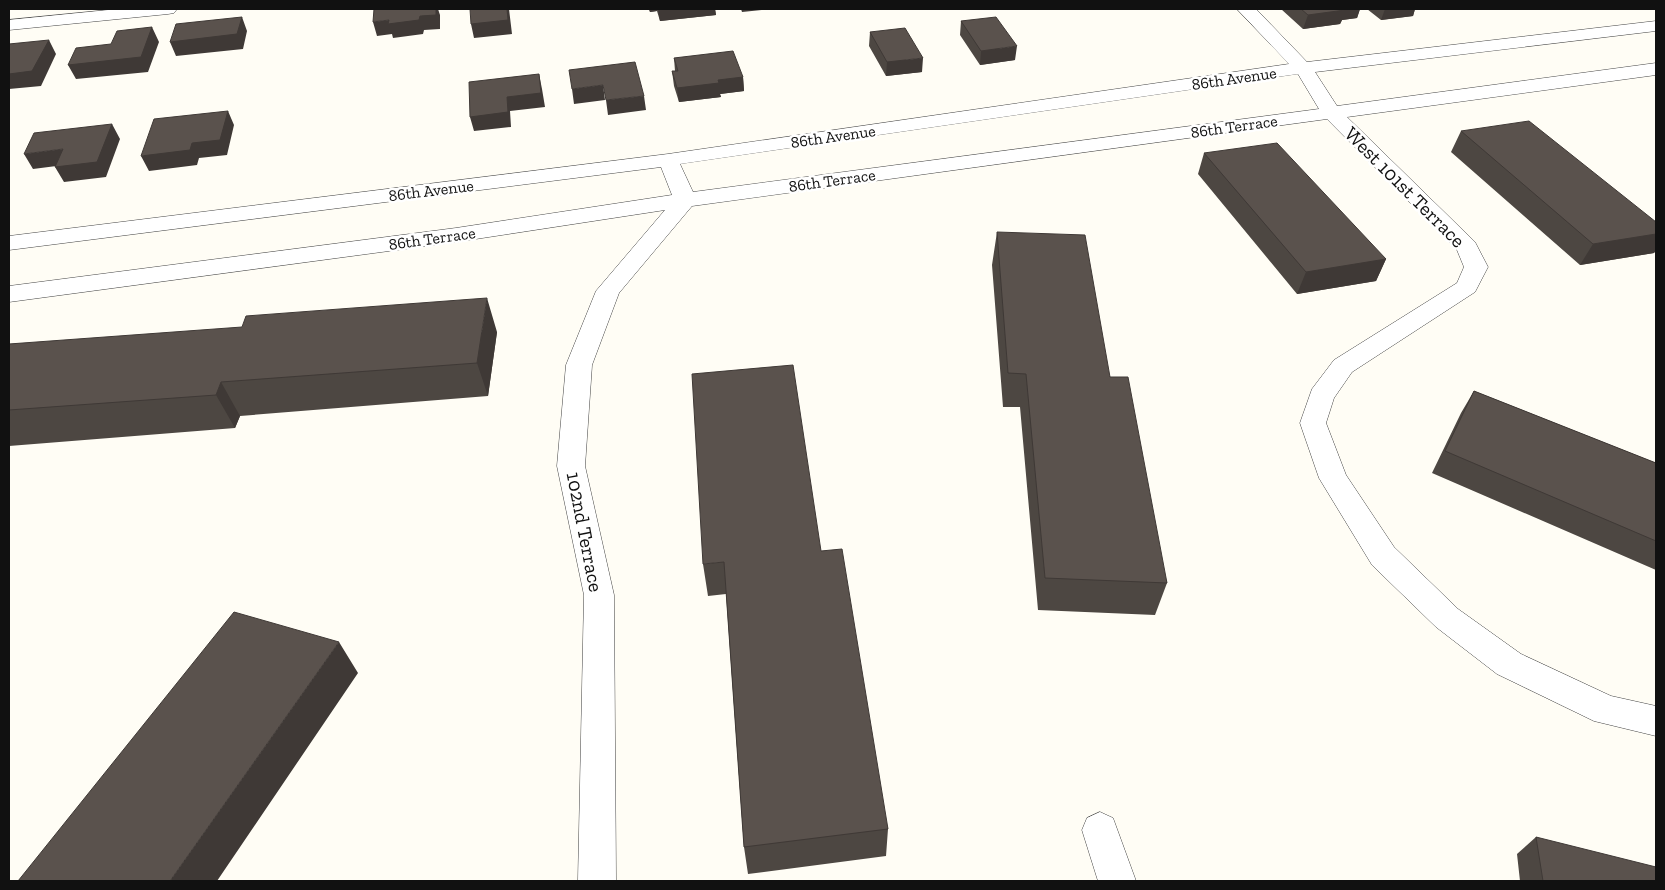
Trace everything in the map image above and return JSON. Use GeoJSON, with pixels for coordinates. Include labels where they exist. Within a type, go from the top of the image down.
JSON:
{"type":"FeatureCollection","features":[{"type":"Feature","properties":{"kind":"street"},"geometry":{"type":"LineString","coordinates":[[9,25],[168,9]]}},
{"type":"Feature","properties":{"kind":"street","name":"West 101st Terrace"},"geometry":{"type":"LineString","coordinates":[[1246,9],[1303,68],[1331,112],[1467,247],[1476,267],[1467,287],[1343,366],[1321,396],[1313,423],[1333,478],[1383,556],[1447,618],[1509,664],[1606,710],[1656,721]]}},
{"type":"Feature","properties":{"kind":"street","name":"86th Avenue"},"geometry":{"type":"LineString","coordinates":[[9,243],[668,160],[1303,68],[1656,26]]}},
{"type":"Feature","properties":{"kind":"street","name":"86th Terrace"},"geometry":{"type":"LineString","coordinates":[[9,294],[456,235],[684,200],[1656,69]]}},
{"type":"Feature","properties":{"kind":"street"},"geometry":{"type":"LineString","coordinates":[[668,160],[684,200]]}},
{"type":"Feature","properties":{"kind":"street","name":"102nd Terrace"},"geometry":{"type":"LineString","coordinates":[[597,881],[599,595],[571,466],[578,365],[608,291],[684,200]]}},
{"type":"Feature","properties":{"kind":"street"},"geometry":{"type":"LineString","coordinates":[[1100,830],[1117,881]]}},
{"type":"Feature","properties":{"kind":"building"},"geometry":{"type":"Polygon","coordinates":[[[374,9],[436,9],[436,15],[420,16],[419,20],[388,24],[389,20],[373,22],[374,9]]]}},
{"type":"Feature","properties":{"kind":"building"},"geometry":{"type":"Polygon","coordinates":[[[470,9],[507,9],[508,20],[471,24],[470,9]]]}},
{"type":"Feature","properties":{"kind":"building"},"geometry":{"type":"Polygon","coordinates":[[[1301,9],[1343,9],[1345,10],[1308,15],[1301,9]]]}},
{"type":"Feature","properties":{"kind":"building"},"geometry":{"type":"Polygon","coordinates":[[[242,17],[237,34],[170,42],[176,24],[242,17]]]}},
{"type":"Feature","properties":{"kind":"building"},"geometry":{"type":"Polygon","coordinates":[[[996,17],[1017,46],[981,51],[961,21],[996,17]]]}},
{"type":"Feature","properties":{"kind":"building"},"geometry":{"type":"Polygon","coordinates":[[[152,27],[141,57],[68,65],[76,48],[111,44],[117,31],[152,27]]]}},
{"type":"Feature","properties":{"kind":"building"},"geometry":{"type":"Polygon","coordinates":[[[905,28],[923,58],[887,62],[870,32],[905,28]]]}},
{"type":"Feature","properties":{"kind":"building"},"geometry":{"type":"Polygon","coordinates":[[[49,40],[32,71],[9,74],[9,44],[49,40]]]}},
{"type":"Feature","properties":{"kind":"building"},"geometry":{"type":"Polygon","coordinates":[[[733,51],[743,77],[718,80],[719,83],[677,88],[672,71],[678,71],[674,58],[733,51]]]}},
{"type":"Feature","properties":{"kind":"building"},"geometry":{"type":"Polygon","coordinates":[[[635,62],[644,96],[606,100],[603,85],[572,89],[569,70],[635,62]]]}},
{"type":"Feature","properties":{"kind":"building"},"geometry":{"type":"Polygon","coordinates":[[[539,74],[541,93],[507,97],[508,112],[470,117],[469,82],[539,74]]]}},
{"type":"Feature","properties":{"kind":"building"},"geometry":{"type":"Polygon","coordinates":[[[228,111],[220,140],[192,143],[190,150],[141,156],[154,119],[228,111]]]}},
{"type":"Feature","properties":{"kind":"building"},"geometry":{"type":"Polygon","coordinates":[[[1529,121],[1656,222],[1656,234],[1593,244],[1461,131],[1529,121]]]}},
{"type":"Feature","properties":{"kind":"building"},"geometry":{"type":"Polygon","coordinates":[[[112,124],[97,162],[55,167],[63,149],[24,154],[34,133],[112,124]]]}},
{"type":"Feature","properties":{"kind":"building"},"geometry":{"type":"Polygon","coordinates":[[[1277,143],[1386,259],[1306,272],[1204,153],[1277,143]]]}},
{"type":"Feature","properties":{"kind":"building"},"geometry":{"type":"Polygon","coordinates":[[[997,232],[1085,235],[1110,377],[1128,377],[1167,583],[1045,578],[1026,374],[1008,373],[997,232]]]}},
{"type":"Feature","properties":{"kind":"building"},"geometry":{"type":"Polygon","coordinates":[[[487,298],[477,363],[221,382],[216,395],[9,410],[9,344],[242,327],[246,316],[487,298]]]}},
{"type":"Feature","properties":{"kind":"building"},"geometry":{"type":"Polygon","coordinates":[[[793,365],[821,551],[842,549],[888,829],[744,847],[724,562],[703,564],[692,374],[793,365]]]}},
{"type":"Feature","properties":{"kind":"building"},"geometry":{"type":"Polygon","coordinates":[[[1474,391],[1656,463],[1656,541],[1445,451],[1474,391]]]}},
{"type":"Feature","properties":{"kind":"building"},"geometry":{"type":"Polygon","coordinates":[[[234,612],[339,642],[170,881],[18,881],[234,612]]]}},
{"type":"Feature","properties":{"kind":"building"},"geometry":{"type":"Polygon","coordinates":[[[1536,837],[1656,867],[1656,881],[1543,881],[1536,837]]]}}]}
